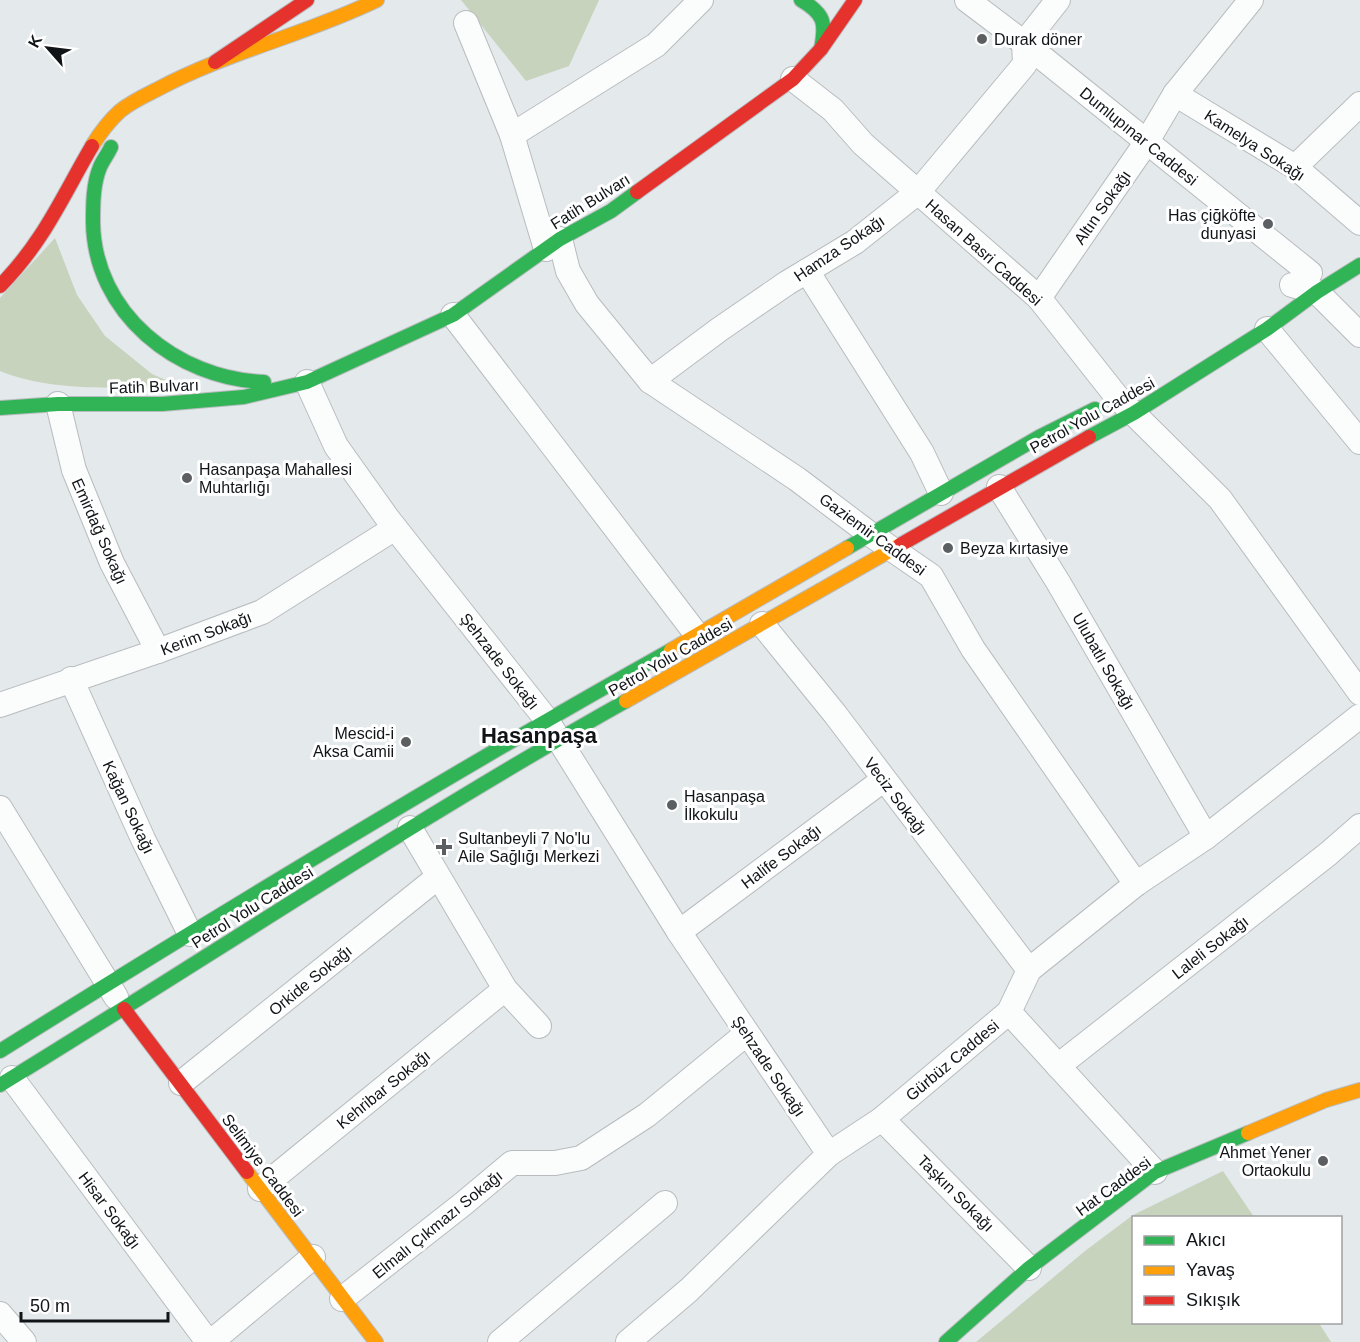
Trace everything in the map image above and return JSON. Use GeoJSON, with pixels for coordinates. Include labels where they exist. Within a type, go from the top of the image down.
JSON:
{"type":"FeatureCollection","features":[{"type":"Feature","properties":{"kind":"main road"},"geometry":{"type":"LineString","coordinates":[[215,62],[307,0]]}},
{"type":"Feature","properties":{"kind":"main road"},"geometry":{"type":"LineString","coordinates":[[0,286],[25,261],[46,231],[100,132],[119,112],[169,81],[215,62],[351,14],[377,0]]}},
{"type":"Feature","properties":{"kind":"main road"},"geometry":{"type":"LineString","coordinates":[[801,0],[812,6],[822,17],[825,29],[821,49]]}},
{"type":"Feature","properties":{"kind":"main road","name":"Fatih Bulvarı"},"geometry":{"type":"LineString","coordinates":[[0,408],[57,404],[171,404],[244,397],[307,382],[453,315],[553,244],[611,211],[793,79],[821,49],[855,0]]}},
{"type":"Feature","properties":{"kind":"main road"},"geometry":{"type":"LineString","coordinates":[[132,118],[143,104],[169,81]]}},
{"type":"Feature","properties":{"kind":"main road","name":"Fatih Bulvarı"},"geometry":{"type":"LineString","coordinates":[[120,133],[100,168],[92,229],[105,284],[120,308],[133,325],[149,339],[168,353],[189,364],[245,382],[307,382]]}},
{"type":"Feature","properties":{"kind":"main road"},"geometry":{"type":"LineString","coordinates":[[17,247],[46,231]]}},
{"type":"Feature","properties":{"kind":"main road","name":"Petrol Yolu Caddesi"},"geometry":{"type":"LineString","coordinates":[[6,1081],[410,828],[552,729],[697,634],[1039,437],[1126,401],[1267,328],[1304,282],[1360,265]]}},
{"type":"Feature","properties":{"kind":"main road"},"geometry":{"type":"LineString","coordinates":[[12,394],[57,404]]}},
{"type":"Feature","properties":{"kind":"main road","name":"Petrol Yolu Caddesi"},"geometry":{"type":"LineString","coordinates":[[1,1048],[190,934],[552,729],[762,624],[999,487],[1126,401]]}},
{"type":"Feature","properties":{"kind":"main road","name":"Selimiye Caddesi"},"geometry":{"type":"LineString","coordinates":[[124,1009],[376,1342]]}},
{"type":"Feature","properties":{"kind":"main road","name":"Hat Caddesi"},"geometry":{"type":"LineString","coordinates":[[946,1342],[1029,1268],[1155,1172],[1326,1100],[1360,1090]]}},
{"type":"Feature","properties":{"kind":"street"},"geometry":{"type":"LineString","coordinates":[[512,135],[656,45],[701,0]]}},
{"type":"Feature","properties":{"kind":"street","name":"Dumlupınar Caddesi"},"geometry":{"type":"LineString","coordinates":[[967,0],[1024,43],[1146,143],[1304,282],[1360,335]]}},
{"type":"Feature","properties":{"kind":"street","name":"Hamza Sokağı"},"geometry":{"type":"LineString","coordinates":[[650,381],[720,329],[855,242],[918,192],[1025,64],[1024,43],[1058,0]]}},
{"type":"Feature","properties":{"kind":"street","name":"Altın Sokağı"},"geometry":{"type":"LineString","coordinates":[[1039,298],[1146,143],[1175,94],[1251,0]]}},
{"type":"Feature","properties":{"kind":"street","name":"Gaziemir Caddesi"},"geometry":{"type":"LineString","coordinates":[[466,23],[553,244],[586,304],[650,381],[797,479],[931,576],[973,649],[1136,884]]}},
{"type":"Feature","properties":{"kind":"street","name":"Hasan Basri Caddesi"},"geometry":{"type":"LineString","coordinates":[[793,79],[833,110],[863,144],[1039,298],[1126,401],[1220,499],[1360,693]]}},
{"type":"Feature","properties":{"kind":"street","name":"Kamelya Sokağı"},"geometry":{"type":"LineString","coordinates":[[1175,94],[1295,167],[1360,223]]}},
{"type":"Feature","properties":{"kind":"street"},"geometry":{"type":"LineString","coordinates":[[1295,167],[1360,104]]}},
{"type":"Feature","properties":{"kind":"street"},"geometry":{"type":"LineString","coordinates":[[807,271],[922,453],[941,493]]}},
{"type":"Feature","properties":{"kind":"street"},"geometry":{"type":"LineString","coordinates":[[453,315],[697,634]]}},
{"type":"Feature","properties":{"kind":"street"},"geometry":{"type":"LineString","coordinates":[[1267,328],[1360,442]]}},
{"type":"Feature","properties":{"kind":"street","name":"Şehzade Sokağı"},"geometry":{"type":"LineString","coordinates":[[307,382],[336,446],[395,528],[552,729],[679,932],[829,1154]]}},
{"type":"Feature","properties":{"kind":"street","name":"Emirdağ Sokağı"},"geometry":{"type":"LineString","coordinates":[[57,404],[78,480],[112,562],[158,651]]}},
{"type":"Feature","properties":{"kind":"street","name":"Ulubatlı Sokağı"},"geometry":{"type":"LineString","coordinates":[[999,487],[1058,582],[1206,837]]}},
{"type":"Feature","properties":{"kind":"street","name":"Kerim Sokağı"},"geometry":{"type":"LineString","coordinates":[[0,705],[158,651],[262,612],[395,528]]}},
{"type":"Feature","properties":{"kind":"street","name":"Veciz Sokağı"},"geometry":{"type":"LineString","coordinates":[[762,624],[835,714],[1029,970]]}},
{"type":"Feature","properties":{"kind":"street","name":"Kağan Sokağı"},"geometry":{"type":"LineString","coordinates":[[71,679],[143,838],[190,934]]}},
{"type":"Feature","properties":{"kind":"street","name":"Gürbüz Caddesi"},"geometry":{"type":"LineString","coordinates":[[628,1342],[689,1290],[829,1154],[882,1119],[1009,1012],[1029,970],[1136,884],[1206,837],[1360,716]]}},
{"type":"Feature","properties":{"kind":"street","name":"Halife Sokağı"},"geometry":{"type":"LineString","coordinates":[[679,932],[883,780]]}},
{"type":"Feature","properties":{"kind":"street"},"geometry":{"type":"LineString","coordinates":[[0,808],[124,1009]]}},
{"type":"Feature","properties":{"kind":"street","name":"Laleli Sokağı"},"geometry":{"type":"LineString","coordinates":[[1058,1066],[1328,854],[1360,825]]}},
{"type":"Feature","properties":{"kind":"street"},"geometry":{"type":"LineString","coordinates":[[410,828],[505,989],[539,1026]]}},
{"type":"Feature","properties":{"kind":"street","name":"Orkide Sokağı"},"geometry":{"type":"LineString","coordinates":[[181,1083],[438,877]]}},
{"type":"Feature","properties":{"kind":"street","name":"Kehribar Sokağı"},"geometry":{"type":"LineString","coordinates":[[260,1189],[505,989]]}},
{"type":"Feature","properties":{"kind":"street"},"geometry":{"type":"LineString","coordinates":[[1009,1012],[1155,1172]]}},
{"type":"Feature","properties":{"kind":"street","name":"Elmalı Çıkmazı Sokağı"},"geometry":{"type":"LineString","coordinates":[[342,1299],[512,1163],[555,1163],[581,1158],[647,1114],[746,1034]]}},
{"type":"Feature","properties":{"kind":"street","name":"Hisar Sokağı"},"geometry":{"type":"LineString","coordinates":[[6,1081],[210,1342]]}},
{"type":"Feature","properties":{"kind":"street","name":"Taşkın Sokağı"},"geometry":{"type":"LineString","coordinates":[[882,1119],[1029,1268]]}},
{"type":"Feature","properties":{"kind":"street"},"geometry":{"type":"LineString","coordinates":[[500,1342],[665,1203]]}},
{"type":"Feature","properties":{"kind":"street"},"geometry":{"type":"LineString","coordinates":[[210,1342],[313,1257]]}},
{"type":"Feature","properties":{"kind":"street"},"geometry":{"type":"LineString","coordinates":[[0,1314],[18,1340]]}},
{"type":"Feature","properties":{"kind":"green space"},"geometry":{"type":"Polygon","coordinates":[[[461,0],[599,0],[569,66],[526,81],[461,0]]]}},
{"type":"Feature","properties":{"kind":"green space"},"geometry":{"type":"Polygon","coordinates":[[[55,238],[77,295],[105,336],[152,374],[182,387],[66,386],[20,378],[0,371],[0,298],[55,238]]]}},
{"type":"Feature","properties":{"kind":"green space"},"geometry":{"type":"Polygon","coordinates":[[[1223,1171],[1253,1216],[1132,1216],[1132,1324],[1320,1324],[1331,1342],[976,1342],[1085,1251],[1133,1215],[1223,1171]]]}},
{"type":"Feature","properties":{"kind":"traffic: fast"},"geometry":{"type":"LineString","coordinates":[[801,0],[815,10],[822,20],[821,49]]}},
{"type":"Feature","properties":{"kind":"traffic: fast"},"geometry":{"type":"LineString","coordinates":[[111,147],[96,180],[93,222],[97,255],[108,285],[125,312],[146,335],[172,354],[201,369],[232,378],[264,382]]}},
{"type":"Feature","properties":{"kind":"traffic: fast"},"geometry":{"type":"LineString","coordinates":[[0,408],[58,404],[162,404],[244,397],[307,382],[453,315],[560,239],[611,211],[637,192]]}},
{"type":"Feature","properties":{"kind":"traffic: fast"},"geometry":{"type":"LineString","coordinates":[[1089,437],[1134,413],[1267,329],[1317,292],[1360,265]]}},
{"type":"Feature","properties":{"kind":"traffic: fast"},"geometry":{"type":"LineString","coordinates":[[847,548],[1039,437],[1095,409]]}},
{"type":"Feature","properties":{"kind":"traffic: fast"},"geometry":{"type":"LineString","coordinates":[[0,1051],[333,846],[671,650]]}},
{"type":"Feature","properties":{"kind":"traffic: fast"},"geometry":{"type":"LineString","coordinates":[[0,1085],[389,841],[626,701]]}},
{"type":"Feature","properties":{"kind":"traffic: fast"},"geometry":{"type":"LineString","coordinates":[[946,1342],[1029,1268],[1155,1172],[1248,1133]]}},
{"type":"Feature","properties":{"kind":"traffic: slow"},"geometry":{"type":"LineString","coordinates":[[92,146],[120,111],[142,97],[210,65],[377,0]]}},
{"type":"Feature","properties":{"kind":"traffic: slow"},"geometry":{"type":"LineString","coordinates":[[626,701],[900,545]]}},
{"type":"Feature","properties":{"kind":"traffic: slow"},"geometry":{"type":"LineString","coordinates":[[671,650],[847,548]]}},
{"type":"Feature","properties":{"kind":"traffic: slow"},"geometry":{"type":"LineString","coordinates":[[1248,1133],[1326,1100],[1360,1090]]}},
{"type":"Feature","properties":{"kind":"traffic: slow"},"geometry":{"type":"LineString","coordinates":[[247,1172],[376,1342]]}},
{"type":"Feature","properties":{"kind":"traffic: jam"},"geometry":{"type":"LineString","coordinates":[[215,62],[307,0]]}},
{"type":"Feature","properties":{"kind":"traffic: jam"},"geometry":{"type":"LineString","coordinates":[[637,192],[793,79],[821,49],[855,0]]}},
{"type":"Feature","properties":{"kind":"traffic: jam"},"geometry":{"type":"LineString","coordinates":[[0,286],[29,253],[92,146]]}},
{"type":"Feature","properties":{"kind":"traffic: jam"},"geometry":{"type":"LineString","coordinates":[[900,545],[1089,437]]}},
{"type":"Feature","properties":{"kind":"traffic: jam"},"geometry":{"type":"LineString","coordinates":[[124,1009],[247,1172]]}},
{"type":"Feature","properties":{"kind":"place","name":"Durak döner"},"geometry":{"type":"Point","coordinates":[982,39]}},
{"type":"Feature","properties":{"kind":"place","name":"Has çiğköfte dunyasi"},"geometry":{"type":"Point","coordinates":[1268,224]}},
{"type":"Feature","properties":{"kind":"place","name":"Hasanpaşa Mahallesi Muhtarlığı"},"geometry":{"type":"Point","coordinates":[187,478]}},
{"type":"Feature","properties":{"kind":"place","name":"Beyza kırtasiye"},"geometry":{"type":"Point","coordinates":[948,548]}},
{"type":"Feature","properties":{"kind":"place","name":"Mescid-i Aksa Camii"},"geometry":{"type":"Point","coordinates":[406,742]}},
{"type":"Feature","properties":{"kind":"place","name":"Hasanpaşa İlkokulu"},"geometry":{"type":"Point","coordinates":[672,805]}},
{"type":"Feature","properties":{"kind":"place","name":"Sultanbeyli 7 No'lu Aile Sağlığı Merkezi"},"geometry":{"type":"Point","coordinates":[444,847]}},
{"type":"Feature","properties":{"kind":"place","name":"Ahmet Yener Ortaokulu"},"geometry":{"type":"Point","coordinates":[1323,1161]}},
{"type":"Feature","properties":{"kind":"district","name":"Hasanpaşa"},"geometry":{"type":"Point","coordinates":[539,735]}}]}
